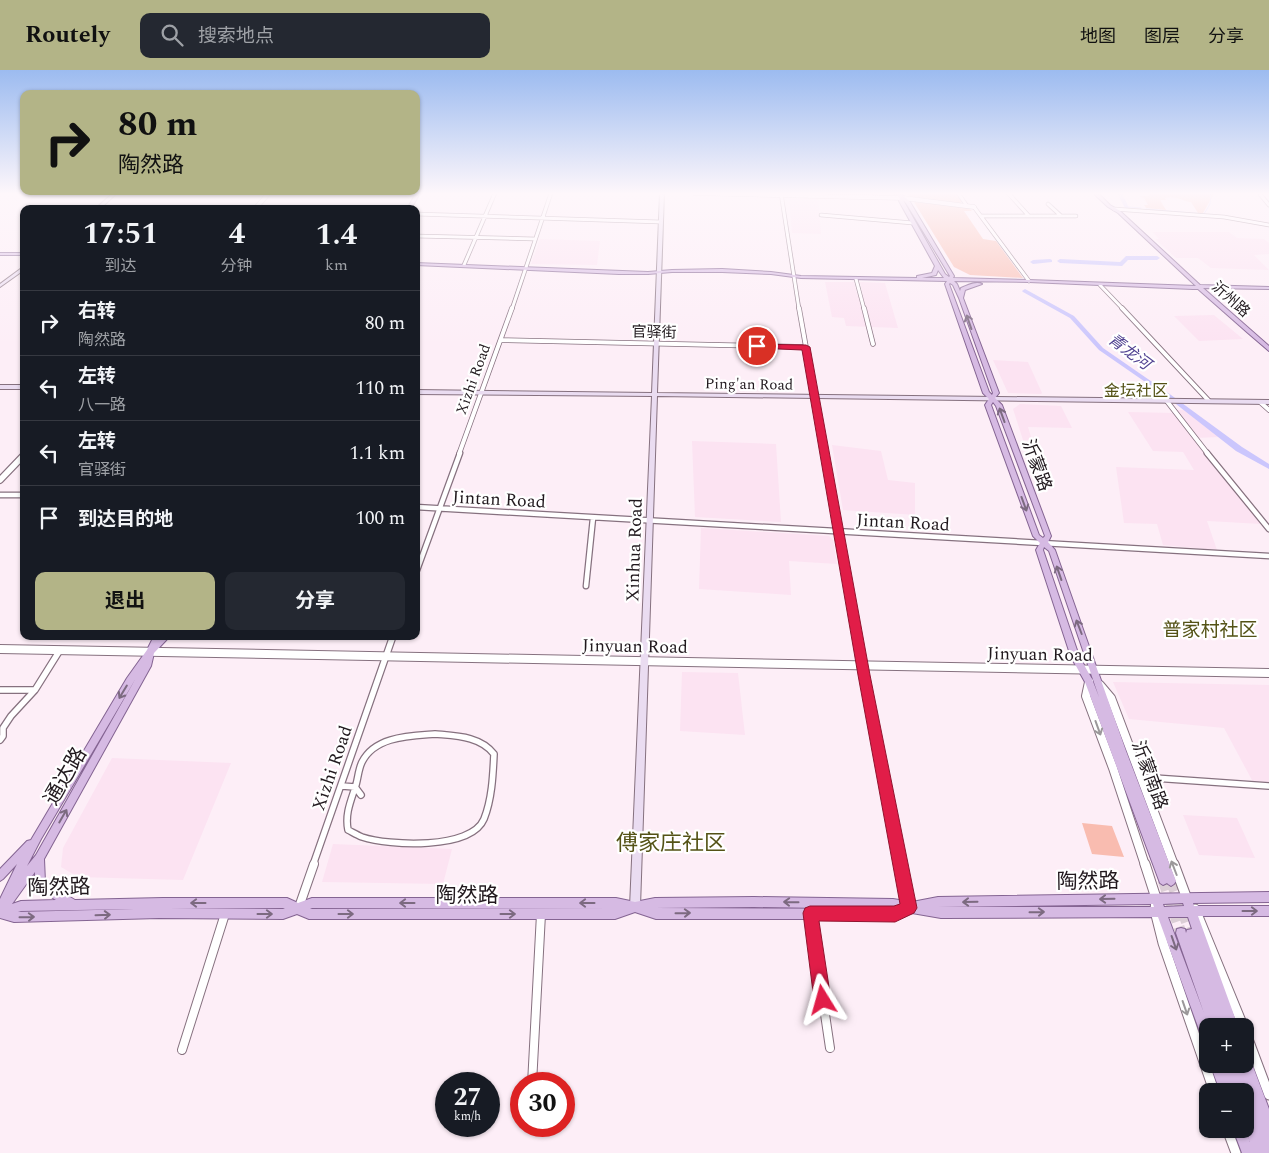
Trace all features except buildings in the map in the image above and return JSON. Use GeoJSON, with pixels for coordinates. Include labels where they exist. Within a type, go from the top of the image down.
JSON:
{"type":"FeatureCollection","features":[{"type":"Feature","properties":{"kind":"main road","name":"Xinhua Road"},"geometry":{"type":"LineString","coordinates":[[635,906],[661,244]]}},
{"type":"Feature","properties":{"kind":"main road","name":"沂蒙路"},"geometry":{"type":"LineString","coordinates":[[925,244],[943,275],[955,284],[961,298],[996,394],[988,405],[1036,536],[1052,550],[1093,670],[1093,682]]}},
{"type":"Feature","properties":{"kind":"main road","name":"沂蒙路"},"geometry":{"type":"LineString","coordinates":[[933,244],[952,276],[947,284],[986,393],[999,405],[1048,536],[1039,550],[1081,670],[1093,682]]}},
{"type":"Feature","properties":{"kind":"main road","name":"沂州路"},"geometry":{"type":"LineString","coordinates":[[1150,244],[1269,347]]}},
{"type":"Feature","properties":{"kind":"main road","name":"沂州路"},"geometry":{"type":"LineString","coordinates":[[1153,244],[1199,287]]}},
{"type":"Feature","properties":{"kind":"main road"},"geometry":{"type":"LineString","coordinates":[[0,255],[20,255]]}},
{"type":"Feature","properties":{"kind":"main road"},"geometry":{"type":"LineString","coordinates":[[420,265],[464,265],[526,269]]}},
{"type":"Feature","properties":{"kind":"main road"},"geometry":{"type":"LineString","coordinates":[[420,265],[1169,286],[1194,291],[1213,299],[1212,291],[1217,289]]}},
{"type":"Feature","properties":{"kind":"main road"},"geometry":{"type":"LineString","coordinates":[[917,279],[934,274],[938,265]]}},
{"type":"Feature","properties":{"kind":"main road"},"geometry":{"type":"LineString","coordinates":[[946,266],[970,277],[996,281]]}},
{"type":"Feature","properties":{"kind":"main road"},"geometry":{"type":"LineString","coordinates":[[0,286],[20,271]]}},
{"type":"Feature","properties":{"kind":"main road"},"geometry":{"type":"LineString","coordinates":[[1169,286],[1184,282],[1183,274]]}},
{"type":"Feature","properties":{"kind":"main road"},"geometry":{"type":"LineString","coordinates":[[794,276],[917,279],[939,285],[951,297]]}},
{"type":"Feature","properties":{"kind":"main road"},"geometry":{"type":"LineString","coordinates":[[1190,277],[1202,282],[1229,287]]}},
{"type":"Feature","properties":{"kind":"main road"},"geometry":{"type":"LineString","coordinates":[[961,298],[963,289],[972,284],[996,281],[1269,289]]}},
{"type":"Feature","properties":{"kind":"main road"},"geometry":{"type":"LineString","coordinates":[[1199,287],[1269,289]]}},
{"type":"Feature","properties":{"kind":"main road"},"geometry":{"type":"LineString","coordinates":[[0,387],[20,387]]}},
{"type":"Feature","properties":{"kind":"main road","name":"Ping'an Road"},"geometry":{"type":"LineString","coordinates":[[420,392],[1209,401]]}},
{"type":"Feature","properties":{"kind":"main road"},"geometry":{"type":"LineString","coordinates":[[1209,401],[1269,402]]}},
{"type":"Feature","properties":{"kind":"main road","name":"通达路"},"geometry":{"type":"LineString","coordinates":[[0,912],[8,890],[38,836],[130,680],[150,652],[156,640]]}},
{"type":"Feature","properties":{"kind":"main road","name":"通达路"},"geometry":{"type":"LineString","coordinates":[[0,912],[39,858],[127,703],[148,664],[150,652],[162,640]]}},
{"type":"Feature","properties":{"kind":"main road","name":"沂蒙南路"},"geometry":{"type":"LineString","coordinates":[[1093,682],[1167,880]]}},
{"type":"Feature","properties":{"kind":"main road"},"geometry":{"type":"LineString","coordinates":[[0,876],[38,836]]}},
{"type":"Feature","properties":{"kind":"main road"},"geometry":{"type":"LineString","coordinates":[[39,858],[40,884],[74,905]]}},
{"type":"Feature","properties":{"kind":"main road"},"geometry":{"type":"LineString","coordinates":[[1156,898],[1159,911],[1200,1018]]}},
{"type":"Feature","properties":{"kind":"main road"},"geometry":{"type":"LineString","coordinates":[[1186,898],[1193,911],[1229,1018]]}},
{"type":"Feature","properties":{"kind":"main road","name":"陶然路"},"geometry":{"type":"LineString","coordinates":[[0,912],[14,917],[283,914],[312,903],[616,903],[635,906],[656,914],[895,914],[909,908],[938,902],[1269,898]]}},
{"type":"Feature","properties":{"kind":"main road","name":"陶然路"},"geometry":{"type":"LineString","coordinates":[[0,912],[21,906],[287,903],[309,914],[615,914],[635,906],[656,903],[754,902],[893,904],[941,913],[1269,911]]}},
{"type":"Feature","properties":{"kind":"main road"},"geometry":{"type":"LineString","coordinates":[[1212,1018],[1186,934],[1221,1018]]}},
{"type":"Feature","properties":{"kind":"main road"},"geometry":{"type":"LineString","coordinates":[[1241,1073],[1269,1150]]}},
{"type":"Feature","properties":{"kind":"main road"},"geometry":{"type":"LineString","coordinates":[[1250,1073],[1269,1125]]}},
{"type":"Feature","properties":{"kind":"main road"},"geometry":{"type":"LineString","coordinates":[[1254,1137],[1260,1153]]}},
{"type":"Feature","properties":{"kind":"main road"},"geometry":{"type":"LineString","coordinates":[[1242,1138],[1248,1153]]}},
{"type":"Feature","properties":{"kind":"street"},"geometry":{"type":"LineString","coordinates":[[464,265],[474,244]]}},
{"type":"Feature","properties":{"kind":"street","name":"Xizhi Road"},"geometry":{"type":"LineString","coordinates":[[420,562],[534,244]]}},
{"type":"Feature","properties":{"kind":"street"},"geometry":{"type":"LineString","coordinates":[[789,244],[862,666],[909,908]]}},
{"type":"Feature","properties":{"kind":"street"},"geometry":{"type":"LineString","coordinates":[[1001,244],[1029,281]]}},
{"type":"Feature","properties":{"kind":"street"},"geometry":{"type":"LineString","coordinates":[[856,279],[873,344]]}},
{"type":"Feature","properties":{"kind":"street"},"geometry":{"type":"LineString","coordinates":[[1100,285],[1209,401]]}},
{"type":"Feature","properties":{"kind":"street","name":"官驿街"},"geometry":{"type":"LineString","coordinates":[[501,340],[806,347]]}},
{"type":"Feature","properties":{"kind":"street"},"geometry":{"type":"LineString","coordinates":[[1168,400],[1224,475],[1269,529]]}},
{"type":"Feature","properties":{"kind":"street"},"geometry":{"type":"LineString","coordinates":[[1260,402],[1269,410]]}},
{"type":"Feature","properties":{"kind":"street"},"geometry":{"type":"LineString","coordinates":[[0,480],[20,459]]}},
{"type":"Feature","properties":{"kind":"street"},"geometry":{"type":"LineString","coordinates":[[0,495],[20,495]]}},
{"type":"Feature","properties":{"kind":"street","name":"Jintan Road"},"geometry":{"type":"LineString","coordinates":[[420,508],[1269,556]]}},
{"type":"Feature","properties":{"kind":"street"},"geometry":{"type":"LineString","coordinates":[[586,586],[592,518]]}},
{"type":"Feature","properties":{"kind":"street","name":"Xizhi Road"},"geometry":{"type":"LineString","coordinates":[[298,909],[392,640]]}},
{"type":"Feature","properties":{"kind":"street","name":"Jinyuan Road"},"geometry":{"type":"LineString","coordinates":[[0,648],[1268,674]]}},
{"type":"Feature","properties":{"kind":"street"},"geometry":{"type":"LineString","coordinates":[[0,740],[3,736],[3,728],[11,716],[35,690],[60,650]]}},
{"type":"Feature","properties":{"kind":"street"},"geometry":{"type":"LineString","coordinates":[[1156,898],[1113,768],[1086,696],[1093,682],[1111,698],[1186,898]]}},
{"type":"Feature","properties":{"kind":"street"},"geometry":{"type":"LineString","coordinates":[[0,690],[35,690]]}},
{"type":"Feature","properties":{"kind":"street"},"geometry":{"type":"LineString","coordinates":[[355,787],[348,810],[346,823],[348,830],[362,837],[394,842],[448,842],[476,830],[484,819],[492,784],[494,754],[488,746],[470,738],[435,734],[403,737],[376,745],[363,760],[355,787],[360,795]]}},
{"type":"Feature","properties":{"kind":"street"},"geometry":{"type":"LineString","coordinates":[[1140,777],[1269,786]]}},
{"type":"Feature","properties":{"kind":"street"},"geometry":{"type":"LineString","coordinates":[[342,786],[355,787]]}},
{"type":"Feature","properties":{"kind":"street"},"geometry":{"type":"LineString","coordinates":[[1159,911],[1163,943],[1211,1083]]}},
{"type":"Feature","properties":{"kind":"street"},"geometry":{"type":"LineString","coordinates":[[1193,911],[1240,1018]]}},
{"type":"Feature","properties":{"kind":"street"},"geometry":{"type":"LineString","coordinates":[[810,913],[830,1048]]}},
{"type":"Feature","properties":{"kind":"street"},"geometry":{"type":"LineString","coordinates":[[182,1050],[225,914]]}},
{"type":"Feature","properties":{"kind":"street"},"geometry":{"type":"LineString","coordinates":[[533,1072],[541,914]]}},
{"type":"Feature","properties":{"kind":"street"},"geometry":{"type":"LineString","coordinates":[[1254,1056],[1269,1095]]}},
{"type":"Feature","properties":{"kind":"street"},"geometry":{"type":"LineString","coordinates":[[1230,1138],[1236,1153]]}},
{"type":"Feature","properties":{"kind":"shaded area"},"geometry":{"type":"Polygon","coordinates":[[[538,244],[600,244],[597,265],[531,264],[538,244]]]}},
{"type":"Feature","properties":{"kind":"shaded area"},"geometry":{"type":"Polygon","coordinates":[[[940,244],[998,244],[1023,278],[970,275],[954,267],[940,244]]]}},
{"type":"Feature","properties":{"kind":"shaded area"},"geometry":{"type":"Polygon","coordinates":[[[1160,244],[1269,244],[1269,254],[1254,255],[1269,270],[1211,268],[1198,258],[1176,258],[1160,244]]]}},
{"type":"Feature","properties":{"kind":"shaded area"},"geometry":{"type":"Polygon","coordinates":[[[825,282],[854,282],[857,294],[863,295],[860,282],[885,283],[898,328],[846,326],[844,318],[832,317],[825,282]]]}},
{"type":"Feature","properties":{"kind":"shaded area"},"geometry":{"type":"Polygon","coordinates":[[[1214,315],[1243,339],[1199,341],[1174,316],[1214,315]]]}},
{"type":"Feature","properties":{"kind":"shaded area"},"geometry":{"type":"Polygon","coordinates":[[[993,360],[1028,362],[1042,393],[1008,393],[993,360]]]}},
{"type":"Feature","properties":{"kind":"shaded area"},"geometry":{"type":"Polygon","coordinates":[[[1020,404],[1061,406],[1072,428],[1028,427],[1032,440],[1023,440],[1013,409],[1020,404]]]}},
{"type":"Feature","properties":{"kind":"shaded area"},"geometry":{"type":"Polygon","coordinates":[[[1175,410],[1185,410],[1221,437],[1193,438],[1262,524],[1207,521],[1217,550],[1163,545],[1157,524],[1124,523],[1116,467],[1194,470],[1183,452],[1153,451],[1128,412],[1174,413],[1175,410]]]}},
{"type":"Feature","properties":{"kind":"shaded area"},"geometry":{"type":"Polygon","coordinates":[[[692,441],[776,444],[781,522],[695,517],[692,441]]]}},
{"type":"Feature","properties":{"kind":"shaded area"},"geometry":{"type":"Polygon","coordinates":[[[832,445],[881,451],[888,480],[915,483],[915,515],[843,510],[832,445]]]}},
{"type":"Feature","properties":{"kind":"shaded area"},"geometry":{"type":"Polygon","coordinates":[[[701,528],[829,536],[833,540],[837,564],[789,561],[791,595],[699,589],[701,528]]]}},
{"type":"Feature","properties":{"kind":"shaded area"},"geometry":{"type":"Polygon","coordinates":[[[682,672],[738,673],[745,735],[680,731],[682,672]]]}},
{"type":"Feature","properties":{"kind":"shaded area"},"geometry":{"type":"Polygon","coordinates":[[[1113,682],[1269,685],[1269,782],[1253,782],[1224,728],[1129,719],[1113,682]]]}},
{"type":"Feature","properties":{"kind":"shaded area"},"geometry":{"type":"Polygon","coordinates":[[[112,758],[231,763],[183,880],[78,877],[61,867],[63,848],[112,758]]]}},
{"type":"Feature","properties":{"kind":"shaded area"},"geometry":{"type":"Polygon","coordinates":[[[1183,815],[1237,818],[1255,858],[1199,855],[1183,815]]]}},
{"type":"Feature","properties":{"kind":"shaded area"},"geometry":{"type":"Polygon","coordinates":[[[1082,823],[1112,826],[1124,857],[1092,854],[1082,823]]]}},
{"type":"Feature","properties":{"kind":"shaded area"},"geometry":{"type":"Polygon","coordinates":[[[333,844],[452,849],[443,884],[322,882],[333,844]]]}},
{"type":"Feature","properties":{"kind":"waterway","name":"青龙河"},"geometry":{"type":"LineString","coordinates":[[1060,261],[1122,264],[1126,258],[1157,258]]}},
{"type":"Feature","properties":{"kind":"waterway","name":"青龙河"},"geometry":{"type":"LineString","coordinates":[[1033,262],[1050,261]]}},
{"type":"Feature","properties":{"kind":"waterway","name":"青龙河"},"geometry":{"type":"LineString","coordinates":[[1025,291],[1072,317],[1101,349],[1169,396],[1239,449],[1269,467]]}},
{"type":"Feature","properties":{"kind":"tunnel"},"geometry":{"type":"LineString","coordinates":[[1163,880],[1181,933]]}},
{"type":"Feature","properties":{"kind":"tunnel"},"geometry":{"type":"LineString","coordinates":[[1171,881],[1191,934]]}},
{"type":"Feature","properties":{"kind":"district","name":"金坛社区"},"geometry":{"type":"Point","coordinates":[1136,390]}},
{"type":"Feature","properties":{"kind":"district","name":"普家村社区"},"geometry":{"type":"Point","coordinates":[1210,629]}},
{"type":"Feature","properties":{"kind":"district","name":"傅家庄社区"},"geometry":{"type":"Point","coordinates":[671,842]}},
{"type":"Feature","properties":{"kind":"route"},"geometry":{"type":"LineString","coordinates":[[757,346],[806,347],[864,675],[904,891],[909,908],[895,914],[810,913],[823,1000]]}}]}
